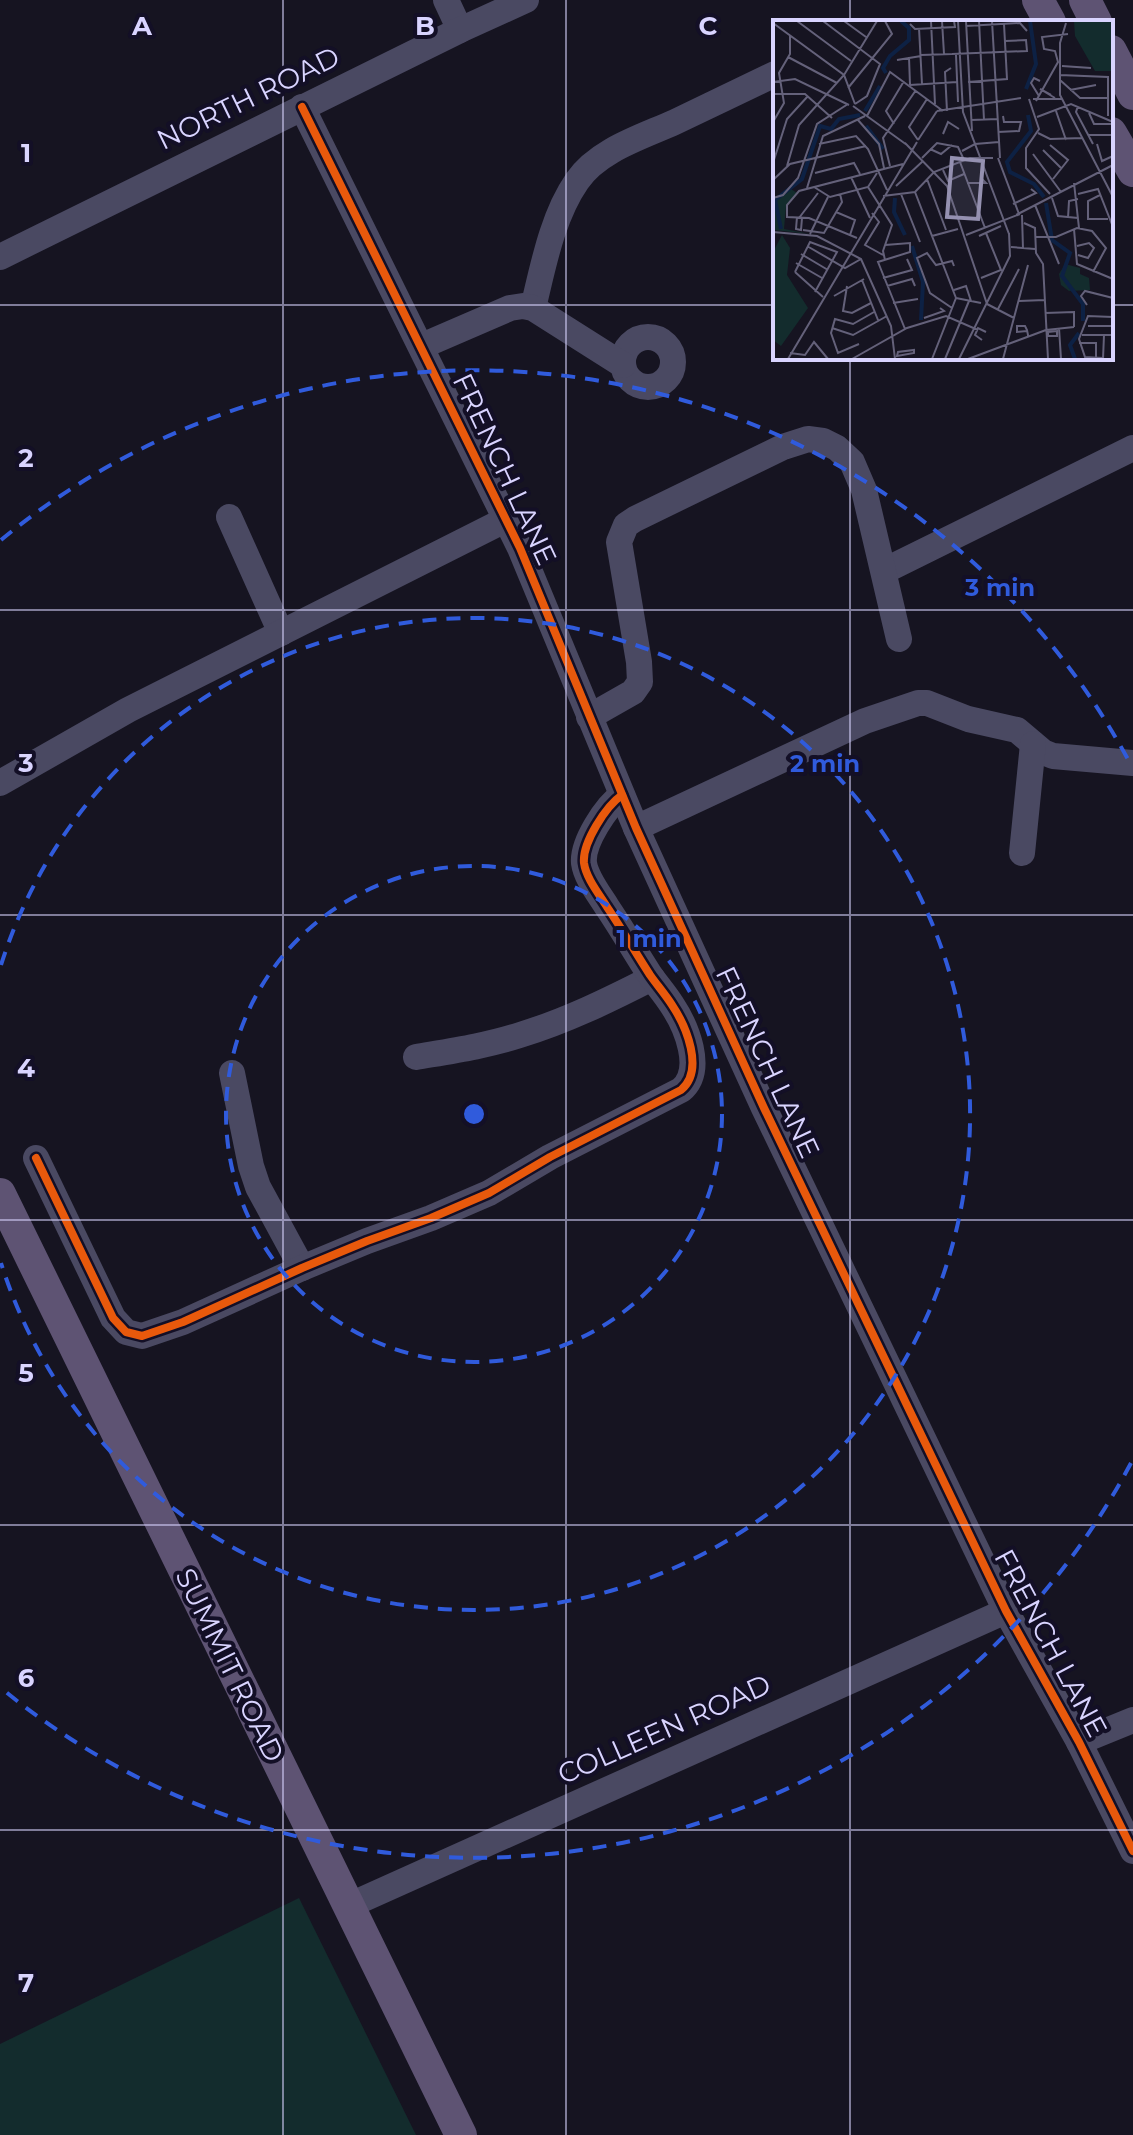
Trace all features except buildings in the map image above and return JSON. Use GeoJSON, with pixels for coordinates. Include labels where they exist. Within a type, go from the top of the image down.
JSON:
{"type":"FeatureCollection","features":[{"type":"Feature","properties":{"kind":"main road"},"geometry":{"type":"LineString","coordinates":[[1038,0],[1049,20]]}},
{"type":"Feature","properties":{"kind":"main road"},"geometry":{"type":"LineString","coordinates":[[1085,0],[1095,20]]}},
{"type":"Feature","properties":{"kind":"main road"},"geometry":{"type":"LineString","coordinates":[[1113,55],[1133,94]]}},
{"type":"Feature","properties":{"kind":"main road"},"geometry":{"type":"LineString","coordinates":[[1113,136],[1133,171]]}},
{"type":"Feature","properties":{"kind":"main road","name":"SUMMIT ROAD"},"geometry":{"type":"LineString","coordinates":[[0,1194],[461,2135]]}},
{"type":"Feature","properties":{"kind":"street"},"geometry":{"type":"LineString","coordinates":[[446,0],[460,30]]}},
{"type":"Feature","properties":{"kind":"street","name":"NORTH ROAD"},"geometry":{"type":"LineString","coordinates":[[0,257],[526,0]]}},
{"type":"Feature","properties":{"kind":"street"},"geometry":{"type":"LineString","coordinates":[[533,308],[559,217],[575,184],[588,168],[615,150],[773,75]]}},
{"type":"Feature","properties":{"kind":"street","name":"FRENCH LANE"},"geometry":{"type":"LineString","coordinates":[[302,107],[507,519],[636,828],[764,1108],[1006,1611],[1079,1742],[1133,1851]]}},
{"type":"Feature","properties":{"kind":"street"},"geometry":{"type":"LineString","coordinates":[[422,346],[510,308],[523,306],[533,308],[623,365]]}},
{"type":"Feature","properties":{"kind":"street"},"geometry":{"type":"LineString","coordinates":[[589,717],[633,692],[640,682],[619,542],[626,525],[783,447],[808,439],[823,441],[837,448],[852,462],[864,490],[899,639]]}},
{"type":"Feature","properties":{"kind":"street"},"geometry":{"type":"LineString","coordinates":[[884,571],[1133,448]]}},
{"type":"Feature","properties":{"kind":"street"},"geometry":{"type":"LineString","coordinates":[[229,517],[281,633]]}},
{"type":"Feature","properties":{"kind":"street"},"geometry":{"type":"LineString","coordinates":[[0,783],[128,710],[507,519]]}},
{"type":"Feature","properties":{"kind":"street"},"geometry":{"type":"LineString","coordinates":[[636,828],[865,721],[918,703],[1017,730],[1053,756],[1133,763]]}},
{"type":"Feature","properties":{"kind":"street"},"geometry":{"type":"LineString","coordinates":[[1022,853],[1033,744]]}},
{"type":"Feature","properties":{"kind":"street"},"geometry":{"type":"LineString","coordinates":[[36,1158],[113,1318],[126,1332],[142,1336],[489,1193],[550,1157],[681,1090],[691,1073],[692,1060],[689,1042],[678,1015],[597,891],[584,865],[587,847],[600,821],[608,807],[622,795]]}},
{"type":"Feature","properties":{"kind":"street"},"geometry":{"type":"LineString","coordinates":[[416,1057],[518,1036],[606,1001],[652,978]]}},
{"type":"Feature","properties":{"kind":"street"},"geometry":{"type":"LineString","coordinates":[[232,1073],[258,1187],[302,1268]]}},
{"type":"Feature","properties":{"kind":"street","name":"COLLEEN ROAD"},"geometry":{"type":"LineString","coordinates":[[348,1906],[1006,1611]]}},
{"type":"Feature","properties":{"kind":"street"},"geometry":{"type":"LineString","coordinates":[[1079,1742],[1133,1720]]}},
{"type":"Feature","properties":{"kind":"green space"},"geometry":{"type":"Polygon","coordinates":[[[299,1898],[416,2135],[0,2135],[0,2044],[299,1898]]]}},
{"type":"Feature","properties":{"kind":"cycle path"},"geometry":{"type":"LineString","coordinates":[[302,107],[520,548],[636,828],[764,1108],[1006,1611],[1079,1742],[1133,1851]]}},
{"type":"Feature","properties":{"kind":"cycle path"},"geometry":{"type":"LineString","coordinates":[[36,1158],[113,1318],[126,1332],[142,1336],[183,1322],[302,1268],[489,1193],[550,1157],[681,1090],[692,1071],[691,1048],[683,1024],[593,886],[584,863],[587,845],[596,826],[622,795]]}}]}
